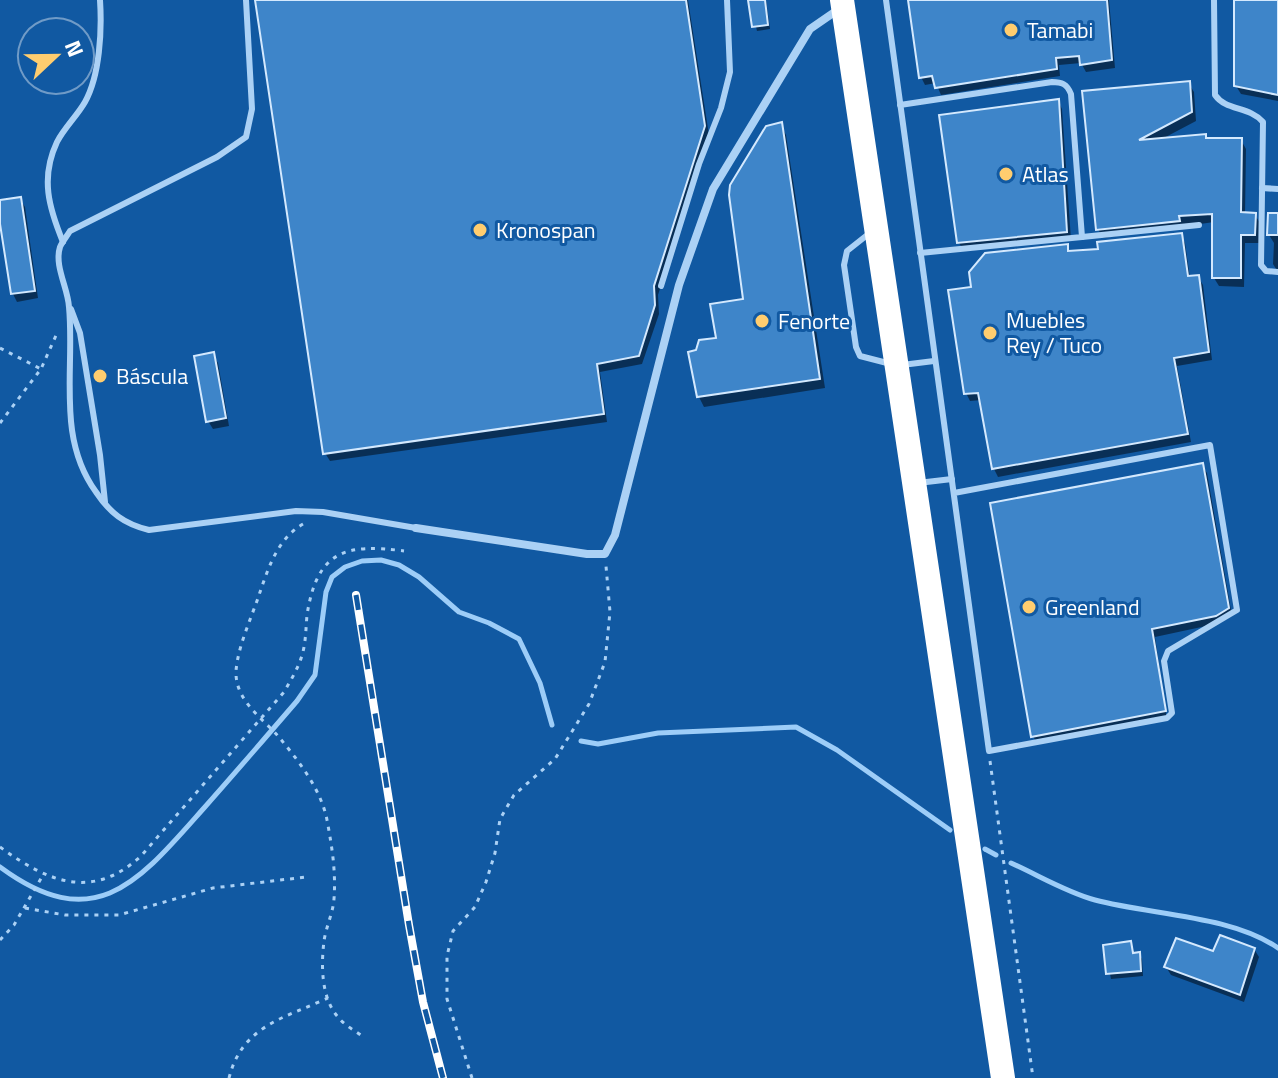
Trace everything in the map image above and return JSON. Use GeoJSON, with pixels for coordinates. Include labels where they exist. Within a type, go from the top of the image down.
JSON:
{"type":"FeatureCollection","features":[{"type":"Feature","properties":{"kind":"highway"},"geometry":{"type":"LineString","coordinates":[[842,4],[1003,1078]]}},
{"type":"Feature","properties":{"kind":"street"},"geometry":{"type":"LineString","coordinates":[[416,528],[587,554],[605,554],[615,535],[679,285],[713,189],[810,29],[842,4]]}},
{"type":"Feature","properties":{"kind":"lane"},"geometry":{"type":"LineString","coordinates":[[63,242],[52,215],[46,177],[57,142],[87,100],[102,39],[100,0]]}},
{"type":"Feature","properties":{"kind":"lane"},"geometry":{"type":"LineString","coordinates":[[105,505],[80,333],[69,306],[60,247],[70,231],[217,157],[246,137],[252,109],[246,0]]}},
{"type":"Feature","properties":{"kind":"lane"},"geometry":{"type":"LineString","coordinates":[[661,286],[730,72],[727,0]]}},
{"type":"Feature","properties":{"kind":"lane"},"geometry":{"type":"LineString","coordinates":[[886,0],[989,751],[1167,718],[1172,713],[1164,661],[1168,651],[1237,610],[1210,445],[954,493]]}},
{"type":"Feature","properties":{"kind":"lane"},"geometry":{"type":"LineString","coordinates":[[1214,0],[1215,95],[1221,103],[1256,114],[1263,122],[1261,265],[1266,271],[1278,272]]}},
{"type":"Feature","properties":{"kind":"lane"},"geometry":{"type":"LineString","coordinates":[[900,105],[1052,82],[1061,82],[1068,87],[1082,237]]}},
{"type":"Feature","properties":{"kind":"lane"},"geometry":{"type":"LineString","coordinates":[[1262,188],[1278,189]]}},
{"type":"Feature","properties":{"kind":"lane"},"geometry":{"type":"LineString","coordinates":[[920,253],[1199,225]]}},
{"type":"Feature","properties":{"kind":"lane"},"geometry":{"type":"LineString","coordinates":[[877,227],[847,251],[844,265],[856,347],[860,356],[866,359],[897,365],[934,361]]}},
{"type":"Feature","properties":{"kind":"lane"},"geometry":{"type":"LineString","coordinates":[[69,306],[68,404],[79,463],[105,505],[131,526],[149,530],[296,511],[323,512],[416,528]]}},
{"type":"Feature","properties":{"kind":"lane"},"geometry":{"type":"LineString","coordinates":[[914,484],[952,479]]}},
{"type":"Feature","properties":{"kind":"path"},"geometry":{"type":"LineString","coordinates":[[0,423],[41,369],[69,306]]}},
{"type":"Feature","properties":{"kind":"path"},"geometry":{"type":"LineString","coordinates":[[0,348],[41,369]]}},
{"type":"Feature","properties":{"kind":"path"},"geometry":{"type":"LineString","coordinates":[[323,512],[295,529],[282,543],[269,566],[240,651],[237,680],[243,698],[278,736],[310,780],[325,813],[335,862],[334,903],[324,941],[323,980],[338,1017],[362,1036]]}},
{"type":"Feature","properties":{"kind":"path"},"geometry":{"type":"LineString","coordinates":[[0,847],[43,875],[69,883],[112,877],[127,869],[263,721],[284,692],[298,668],[315,583],[332,558],[352,549],[375,547],[404,551]]}},
{"type":"Feature","properties":{"kind":"path"},"geometry":{"type":"LineString","coordinates":[[472,1078],[447,999],[447,956],[453,931],[475,907],[495,853],[500,819],[514,795],[555,759],[589,704],[605,662],[610,612],[605,554]]}},
{"type":"Feature","properties":{"kind":"path"},"geometry":{"type":"LineString","coordinates":[[989,751],[1033,1078]]}},
{"type":"Feature","properties":{"kind":"path"},"geometry":{"type":"LineString","coordinates":[[0,940],[25,908],[43,875]]}},
{"type":"Feature","properties":{"kind":"path"},"geometry":{"type":"LineString","coordinates":[[25,908],[65,915],[119,915],[213,888],[306,877]]}},
{"type":"Feature","properties":{"kind":"path"},"geometry":{"type":"LineString","coordinates":[[229,1078],[247,1040],[281,1017],[328,998]]}},
{"type":"Feature","properties":{"kind":"building","name":"Kronospan"},"geometry":{"type":"Polygon","coordinates":[[[255,0],[686,0],[705,126],[654,286],[655,305],[639,356],[597,364],[604,414],[323,454],[255,0]]]}},
{"type":"Feature","properties":{"kind":"building"},"geometry":{"type":"Polygon","coordinates":[[[748,0],[765,0],[768,25],[752,27],[748,0]]]}},
{"type":"Feature","properties":{"kind":"building","name":"Tamabi"},"geometry":{"type":"Polygon","coordinates":[[[908,0],[1107,0],[1112,60],[1080,65],[1079,56],[1056,58],[1057,69],[935,88],[932,76],[919,78],[908,0]]]}},
{"type":"Feature","properties":{"kind":"building"},"geometry":{"type":"Polygon","coordinates":[[[1234,0],[1278,0],[1278,95],[1234,86],[1234,0]]]}},
{"type":"Feature","properties":{"kind":"building"},"geometry":{"type":"Polygon","coordinates":[[[1190,81],[1192,112],[1139,140],[1206,134],[1206,138],[1242,138],[1241,212],[1256,213],[1255,235],[1241,235],[1241,278],[1212,278],[1212,214],[1179,216],[1180,221],[1096,230],[1082,91],[1190,81]]]}},
{"type":"Feature","properties":{"kind":"building","name":"Atlas"},"geometry":{"type":"Polygon","coordinates":[[[1059,99],[1067,232],[957,243],[939,115],[1059,99]]]}},
{"type":"Feature","properties":{"kind":"building","name":"Fenorte"},"geometry":{"type":"Polygon","coordinates":[[[782,122],[820,379],[697,397],[688,352],[696,350],[699,340],[716,338],[710,304],[743,299],[730,185],[766,126],[782,122]]]}},
{"type":"Feature","properties":{"kind":"building"},"geometry":{"type":"Polygon","coordinates":[[[21,197],[35,291],[11,294],[0,224],[0,200],[21,197]]]}},
{"type":"Feature","properties":{"kind":"building"},"geometry":{"type":"Polygon","coordinates":[[[1268,213],[1278,213],[1278,235],[1267,235],[1268,213]]]}},
{"type":"Feature","properties":{"kind":"building"},"geometry":{"type":"Polygon","coordinates":[[[1182,233],[1188,276],[1199,275],[1209,352],[1174,358],[1188,434],[992,469],[978,393],[964,394],[948,290],[971,287],[969,272],[985,253],[1068,244],[1068,251],[1098,249],[1097,242],[1182,233]]]}},
{"type":"Feature","properties":{"kind":"building"},"geometry":{"type":"Polygon","coordinates":[[[214,352],[226,418],[206,422],[194,356],[214,352]]]}},
{"type":"Feature","properties":{"kind":"building"},"geometry":{"type":"Polygon","coordinates":[[[1203,463],[1229,608],[1216,616],[1152,629],[1166,711],[1031,737],[990,503],[1203,463]]]}},
{"type":"Feature","properties":{"kind":"building"},"geometry":{"type":"Polygon","coordinates":[[[1220,935],[1255,948],[1240,995],[1164,967],[1176,938],[1213,951],[1220,935]]]}},
{"type":"Feature","properties":{"kind":"building"},"geometry":{"type":"Polygon","coordinates":[[[1131,941],[1133,953],[1140,952],[1141,971],[1106,974],[1103,945],[1131,941]]]}},
{"type":"Feature","properties":{"kind":"waterway"},"geometry":{"type":"LineString","coordinates":[[0,867],[34,888],[63,898],[90,899],[114,891],[137,877],[181,834],[297,701],[315,675],[326,592],[332,577],[345,567],[362,561],[381,560],[399,565],[419,577],[459,612],[519,639],[540,683],[552,725]]}},
{"type":"Feature","properties":{"kind":"waterway"},"geometry":{"type":"LineString","coordinates":[[581,741],[598,744],[658,733],[796,727],[837,750],[950,830]]}},
{"type":"Feature","properties":{"kind":"waterway"},"geometry":{"type":"LineString","coordinates":[[985,849],[996,855]]}},
{"type":"Feature","properties":{"kind":"waterway"},"geometry":{"type":"LineString","coordinates":[[1011,863],[1084,897],[1214,922],[1259,937],[1278,948]]}},
{"type":"Feature","properties":{"kind":"railway"},"geometry":{"type":"LineString","coordinates":[[356,595],[409,925],[423,1002],[443,1078]]}},
{"type":"Feature","properties":{"kind":"place","name":"Tamabi"},"geometry":{"type":"Point","coordinates":[1011,30]}},
{"type":"Feature","properties":{"kind":"place","name":"Atlas"},"geometry":{"type":"Point","coordinates":[1006,174]}},
{"type":"Feature","properties":{"kind":"place","name":"Kronospan"},"geometry":{"type":"Point","coordinates":[480,230]}},
{"type":"Feature","properties":{"kind":"place","name":"Fenorte"},"geometry":{"type":"Point","coordinates":[762,321]}},
{"type":"Feature","properties":{"kind":"place","name":"Muebles Rey / Tuco"},"geometry":{"type":"Point","coordinates":[990,333]}},
{"type":"Feature","properties":{"kind":"place","name":"Báscula"},"geometry":{"type":"Point","coordinates":[100,376]}},
{"type":"Feature","properties":{"kind":"place","name":"Greenland"},"geometry":{"type":"Point","coordinates":[1029,607]}}]}
